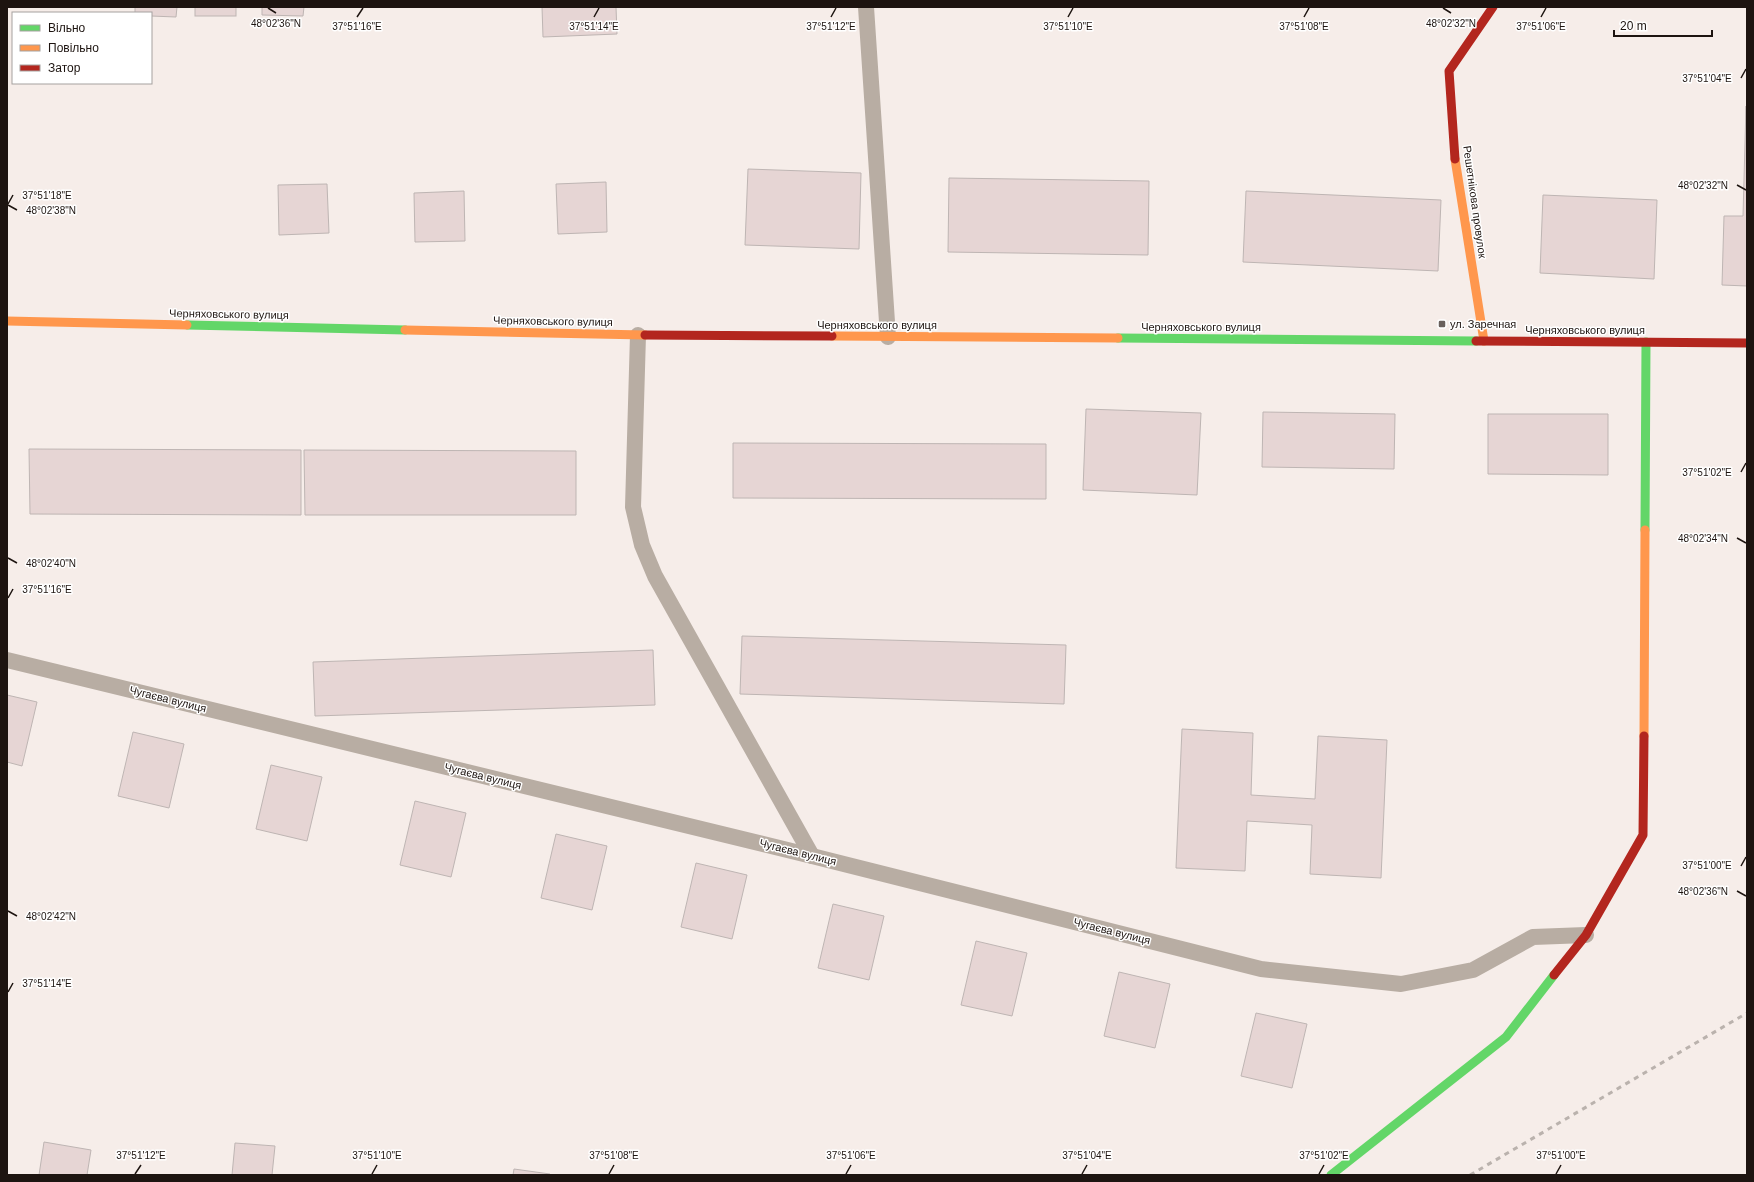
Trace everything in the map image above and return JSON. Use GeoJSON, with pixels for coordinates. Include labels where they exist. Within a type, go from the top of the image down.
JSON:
{"type":"FeatureCollection","features":[{"type":"Feature","properties":{"kind":"street","name":"Решетнікова провулок"},"geometry":{"type":"LineString","coordinates":[[1484,341],[1454,161],[1449,71],[1493,7]]}},
{"type":"Feature","properties":{"kind":"street","name":"Черняховського вулиця"},"geometry":{"type":"LineString","coordinates":[[7,321],[638,335],[1747,343]]}},
{"type":"Feature","properties":{"kind":"street"},"geometry":{"type":"LineString","coordinates":[[1331,1175],[1506,1037],[1586,935],[1643,835],[1646,342]]}},
{"type":"Feature","properties":{"kind":"lane"},"geometry":{"type":"LineString","coordinates":[[866,7],[888,337]]}},
{"type":"Feature","properties":{"kind":"lane"},"geometry":{"type":"LineString","coordinates":[[638,335],[633,507],[642,545],[655,576],[812,856]]}},
{"type":"Feature","properties":{"kind":"lane","name":"Чугаєва вулиця"},"geometry":{"type":"LineString","coordinates":[[7,660],[812,856],[1261,969],[1401,984],[1473,970],[1533,937],[1586,935]]}},
{"type":"Feature","properties":{"kind":"building"},"geometry":{"type":"Polygon","coordinates":[[[135,7],[177,7],[176,17],[152,16],[152,12],[135,12],[135,7]]]}},
{"type":"Feature","properties":{"kind":"building"},"geometry":{"type":"Polygon","coordinates":[[[195,7],[236,7],[236,16],[195,16],[195,7]]]}},
{"type":"Feature","properties":{"kind":"building"},"geometry":{"type":"Polygon","coordinates":[[[262,7],[304,7],[303,16],[262,15],[262,7]]]}},
{"type":"Feature","properties":{"kind":"building"},"geometry":{"type":"Polygon","coordinates":[[[542,7],[616,7],[617,34],[543,37],[542,7]]]}},
{"type":"Feature","properties":{"kind":"building"},"geometry":{"type":"Polygon","coordinates":[[[1746,106],[1747,286],[1722,285],[1724,216],[1743,216],[1746,106]]]}},
{"type":"Feature","properties":{"kind":"building"},"geometry":{"type":"Polygon","coordinates":[[[748,169],[861,173],[859,249],[745,245],[748,169]]]}},
{"type":"Feature","properties":{"kind":"building"},"geometry":{"type":"Polygon","coordinates":[[[949,178],[1149,181],[1148,255],[948,252],[949,178]]]}},
{"type":"Feature","properties":{"kind":"building"},"geometry":{"type":"Polygon","coordinates":[[[606,182],[607,232],[558,234],[556,184],[606,182]]]}},
{"type":"Feature","properties":{"kind":"building"},"geometry":{"type":"Polygon","coordinates":[[[327,184],[329,233],[279,235],[278,185],[327,184]]]}},
{"type":"Feature","properties":{"kind":"building"},"geometry":{"type":"Polygon","coordinates":[[[464,191],[465,241],[415,242],[414,193],[464,191]]]}},
{"type":"Feature","properties":{"kind":"building"},"geometry":{"type":"Polygon","coordinates":[[[1246,191],[1441,200],[1438,271],[1243,262],[1246,191]]]}},
{"type":"Feature","properties":{"kind":"building"},"geometry":{"type":"Polygon","coordinates":[[[1543,195],[1657,200],[1654,279],[1540,273],[1543,195]]]}},
{"type":"Feature","properties":{"kind":"building"},"geometry":{"type":"Polygon","coordinates":[[[1086,409],[1201,413],[1197,495],[1083,490],[1086,409]]]}},
{"type":"Feature","properties":{"kind":"building"},"geometry":{"type":"Polygon","coordinates":[[[1263,412],[1395,414],[1394,469],[1262,467],[1263,412]]]}},
{"type":"Feature","properties":{"kind":"building"},"geometry":{"type":"Polygon","coordinates":[[[1488,414],[1608,414],[1608,475],[1488,474],[1488,414]]]}},
{"type":"Feature","properties":{"kind":"building"},"geometry":{"type":"Polygon","coordinates":[[[733,443],[1046,444],[1046,499],[733,498],[733,443]]]}},
{"type":"Feature","properties":{"kind":"building"},"geometry":{"type":"Polygon","coordinates":[[[29,449],[301,450],[301,515],[30,514],[29,449]]]}},
{"type":"Feature","properties":{"kind":"building"},"geometry":{"type":"Polygon","coordinates":[[[304,450],[576,451],[576,515],[305,515],[304,450]]]}},
{"type":"Feature","properties":{"kind":"building"},"geometry":{"type":"Polygon","coordinates":[[[742,636],[1066,645],[1064,704],[740,694],[742,636]]]}},
{"type":"Feature","properties":{"kind":"building"},"geometry":{"type":"Polygon","coordinates":[[[653,650],[655,705],[315,716],[313,662],[653,650]]]}},
{"type":"Feature","properties":{"kind":"building"},"geometry":{"type":"Polygon","coordinates":[[[7,695],[37,702],[22,766],[7,762],[7,695]]]}},
{"type":"Feature","properties":{"kind":"building"},"geometry":{"type":"Polygon","coordinates":[[[1182,729],[1253,733],[1251,795],[1315,799],[1318,736],[1387,740],[1381,878],[1310,874],[1312,825],[1247,821],[1245,871],[1176,868],[1182,729]]]}},
{"type":"Feature","properties":{"kind":"building"},"geometry":{"type":"Polygon","coordinates":[[[133,732],[184,744],[169,808],[118,796],[133,732]]]}},
{"type":"Feature","properties":{"kind":"building"},"geometry":{"type":"Polygon","coordinates":[[[271,765],[322,777],[307,841],[256,829],[271,765]]]}},
{"type":"Feature","properties":{"kind":"building"},"geometry":{"type":"Polygon","coordinates":[[[415,801],[466,813],[451,877],[400,865],[415,801]]]}},
{"type":"Feature","properties":{"kind":"building"},"geometry":{"type":"Polygon","coordinates":[[[556,834],[607,846],[592,910],[541,898],[556,834]]]}},
{"type":"Feature","properties":{"kind":"building"},"geometry":{"type":"Polygon","coordinates":[[[696,863],[747,875],[732,939],[681,927],[696,863]]]}},
{"type":"Feature","properties":{"kind":"building"},"geometry":{"type":"Polygon","coordinates":[[[833,904],[884,916],[869,980],[818,968],[833,904]]]}},
{"type":"Feature","properties":{"kind":"building"},"geometry":{"type":"Polygon","coordinates":[[[976,941],[1027,953],[1012,1016],[961,1005],[976,941]]]}},
{"type":"Feature","properties":{"kind":"building"},"geometry":{"type":"Polygon","coordinates":[[[1119,972],[1170,984],[1155,1048],[1104,1036],[1119,972]]]}},
{"type":"Feature","properties":{"kind":"building"},"geometry":{"type":"Polygon","coordinates":[[[1256,1013],[1307,1024],[1292,1088],[1241,1076],[1256,1013]]]}},
{"type":"Feature","properties":{"kind":"building"},"geometry":{"type":"Polygon","coordinates":[[[44,1142],[91,1150],[87,1175],[39,1175],[44,1142]]]}},
{"type":"Feature","properties":{"kind":"building"},"geometry":{"type":"Polygon","coordinates":[[[235,1143],[275,1146],[272,1175],[232,1175],[235,1143]]]}},
{"type":"Feature","properties":{"kind":"building"},"geometry":{"type":"Polygon","coordinates":[[[514,1169],[550,1174],[550,1175],[513,1175],[514,1169]]]}},
{"type":"Feature","properties":{"kind":"railway"},"geometry":{"type":"LineString","coordinates":[[1470,1175],[1747,1013]]}},
{"type":"Feature","properties":{"kind":"traffic: fast"},"geometry":{"type":"LineString","coordinates":[[187,325],[405,330]]}},
{"type":"Feature","properties":{"kind":"traffic: fast"},"geometry":{"type":"LineString","coordinates":[[1118,338],[1476,341]]}},
{"type":"Feature","properties":{"kind":"traffic: fast"},"geometry":{"type":"LineString","coordinates":[[1645,530],[1646,342]]}},
{"type":"Feature","properties":{"kind":"traffic: fast"},"geometry":{"type":"LineString","coordinates":[[1331,1175],[1506,1037],[1554,975]]}},
{"type":"Feature","properties":{"kind":"traffic: slow"},"geometry":{"type":"LineString","coordinates":[[1455,159],[1484,341]]}},
{"type":"Feature","properties":{"kind":"traffic: slow"},"geometry":{"type":"LineString","coordinates":[[7,321],[187,325]]}},
{"type":"Feature","properties":{"kind":"traffic: slow"},"geometry":{"type":"LineString","coordinates":[[405,330],[645,335]]}},
{"type":"Feature","properties":{"kind":"traffic: slow"},"geometry":{"type":"LineString","coordinates":[[832,336],[1118,338]]}},
{"type":"Feature","properties":{"kind":"traffic: slow"},"geometry":{"type":"LineString","coordinates":[[1644,736],[1645,530]]}},
{"type":"Feature","properties":{"kind":"traffic: jam"},"geometry":{"type":"LineString","coordinates":[[1455,159],[1449,71],[1493,7]]}},
{"type":"Feature","properties":{"kind":"traffic: jam"},"geometry":{"type":"LineString","coordinates":[[645,335],[832,336]]}},
{"type":"Feature","properties":{"kind":"traffic: jam"},"geometry":{"type":"LineString","coordinates":[[1476,341],[1747,343]]}},
{"type":"Feature","properties":{"kind":"traffic: jam"},"geometry":{"type":"LineString","coordinates":[[1554,975],[1586,935],[1643,835],[1644,736]]}},
{"type":"Feature","properties":{"kind":"place","name":"ул. Заречная"},"geometry":{"type":"Point","coordinates":[1442,324]}}]}
